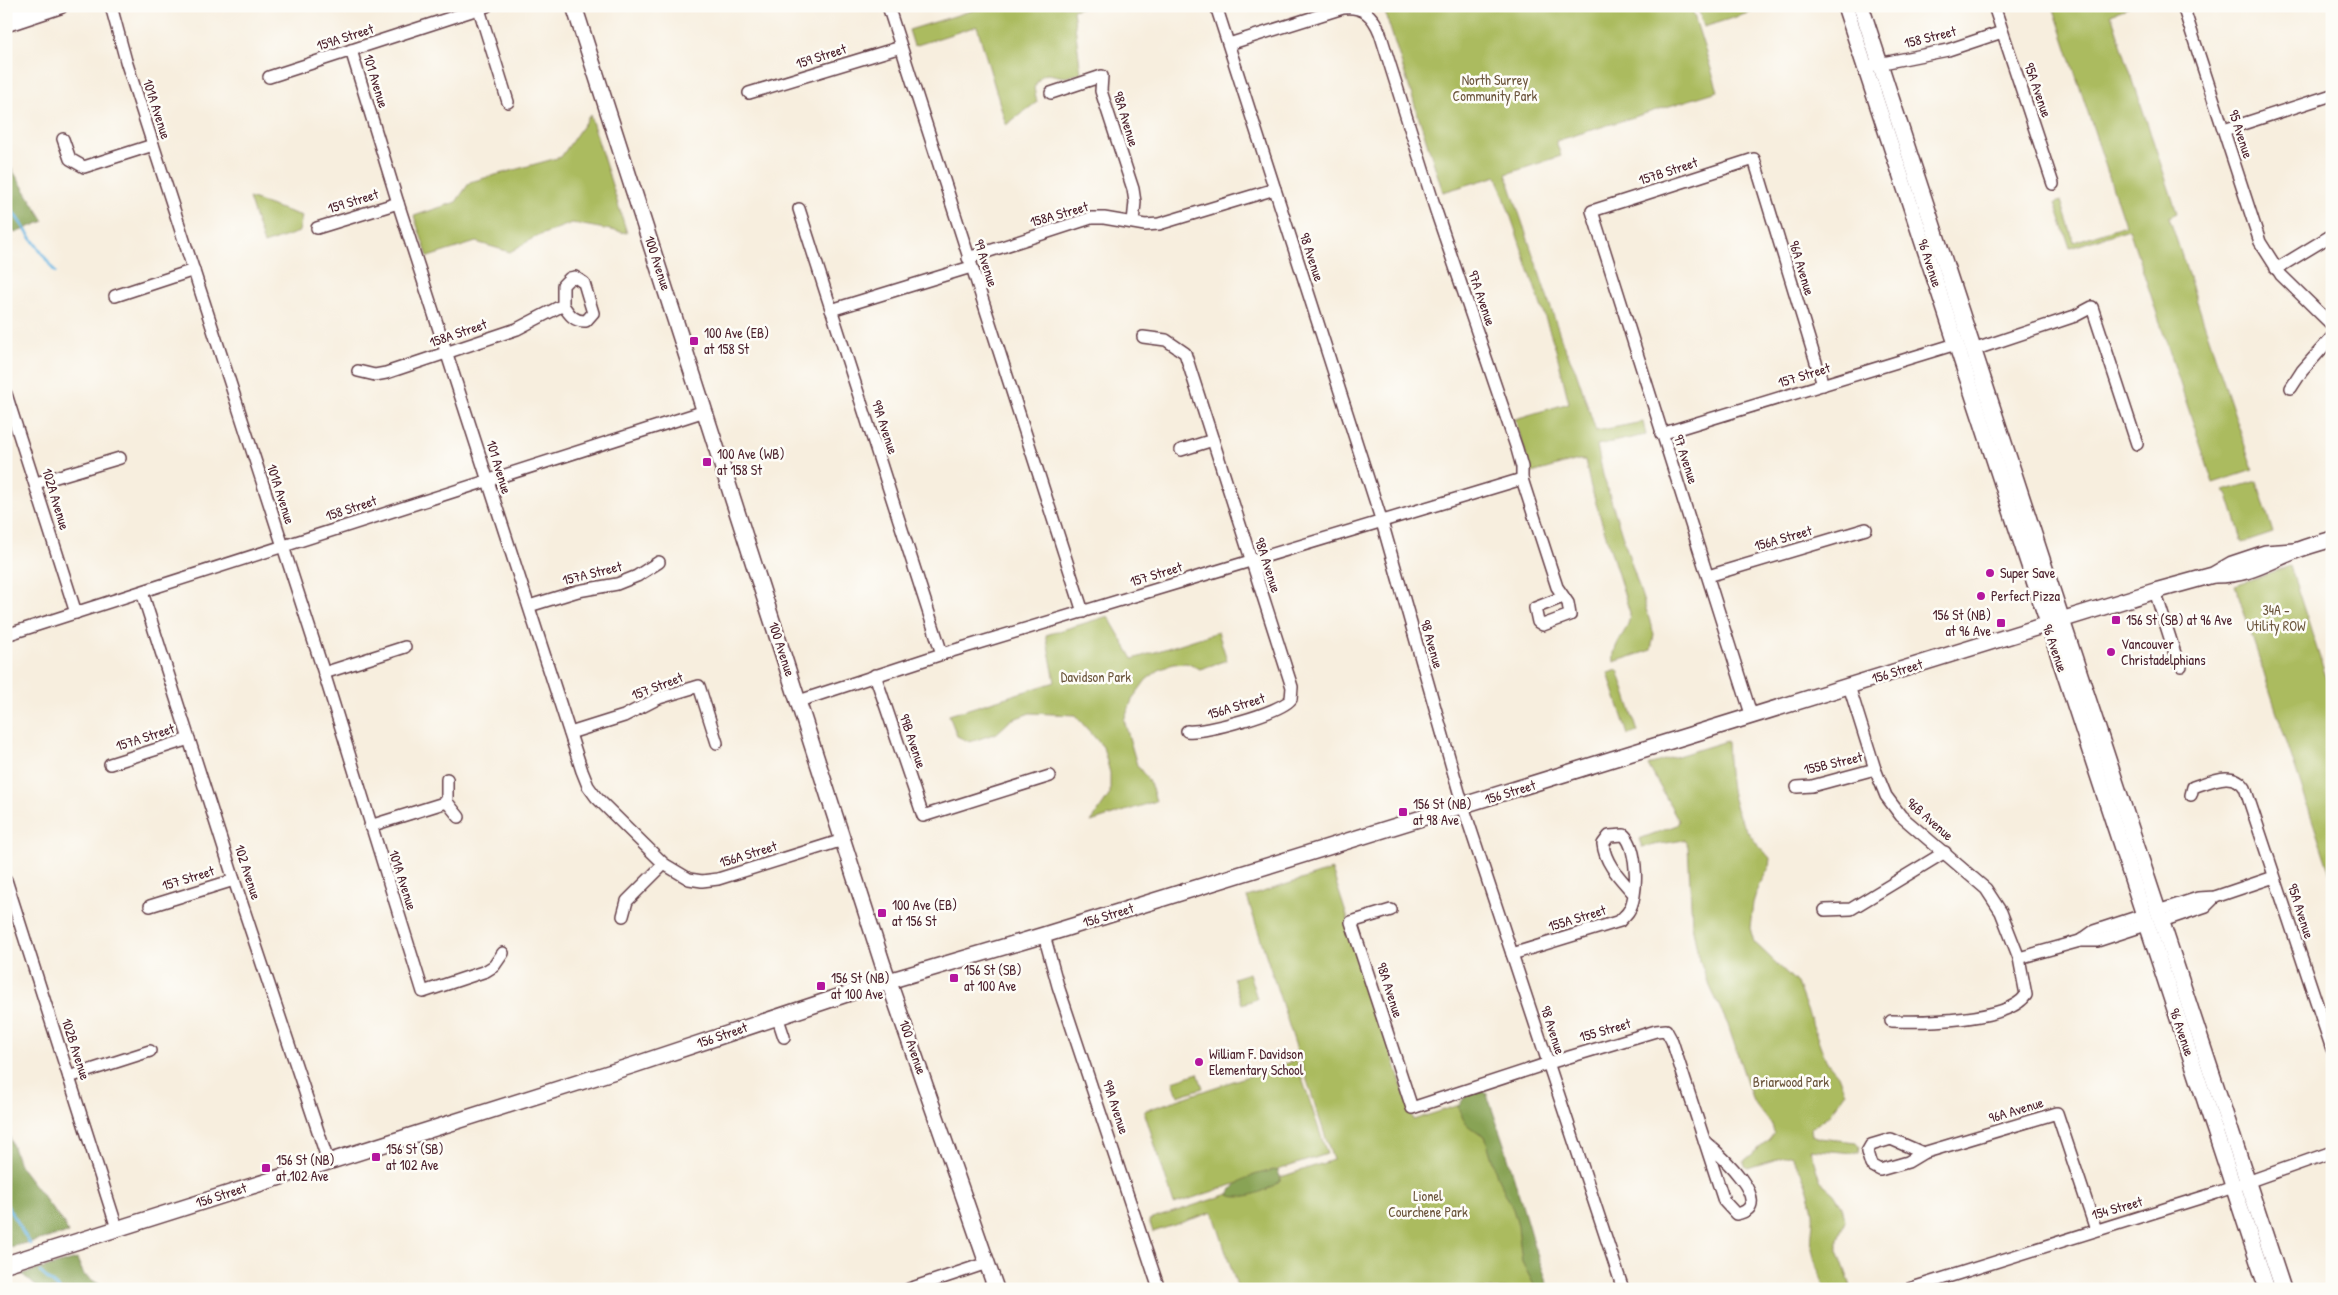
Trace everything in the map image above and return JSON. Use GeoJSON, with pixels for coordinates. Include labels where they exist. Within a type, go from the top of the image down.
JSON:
{"type":"FeatureCollection","features":[{"type":"Feature","properties":{"kind":"main road"},"geometry":{"type":"LineString","coordinates":[[6,12],[26,6]]}},
{"type":"Feature","properties":{"kind":"main road"},"geometry":{"type":"LineString","coordinates":[[6,24],[60,6]]}},
{"type":"Feature","properties":{"kind":"main road","name":"100 Avenue"},"geometry":{"type":"LineString","coordinates":[[574,6],[889,981],[996,1289]]}},
{"type":"Feature","properties":{"kind":"main road","name":"96 Avenue"},"geometry":{"type":"LineString","coordinates":[[1845,6],[1956,344],[2161,920],[2241,1184],[2267,1289]]}},
{"type":"Feature","properties":{"kind":"main road","name":"96 Avenue"},"geometry":{"type":"LineString","coordinates":[[1861,6],[1973,350],[2145,920],[2241,1184],[2283,1289]]}},
{"type":"Feature","properties":{"kind":"main road"},"geometry":{"type":"LineString","coordinates":[[1933,274],[1948,298],[1962,341],[1966,347],[1973,350]]}},
{"type":"Feature","properties":{"kind":"main road","name":"156 Street"},"geometry":{"type":"LineString","coordinates":[[6,1264],[328,1160],[634,1065],[776,1016],[1752,717],[2154,591],[2213,575],[2235,575],[2268,564],[2294,551],[2332,539]]}},
{"type":"Feature","properties":{"kind":"main road"},"geometry":{"type":"LineString","coordinates":[[2145,920],[2161,920]]}},
{"type":"Feature","properties":{"kind":"street","name":"101A Avenue"},"geometry":{"type":"LineString","coordinates":[[111,6],[153,145],[324,673],[423,992],[486,971],[494,966],[503,953]]}},
{"type":"Feature","properties":{"kind":"street","name":"99 Avenue"},"geometry":{"type":"LineString","coordinates":[[888,6],[970,262],[1060,527],[1084,612]]}},
{"type":"Feature","properties":{"kind":"street","name":"98 Avenue"},"geometry":{"type":"LineString","coordinates":[[1216,6],[1382,522],[1462,806],[1623,1289]]}},
{"type":"Feature","properties":{"kind":"street","name":"95A Avenue"},"geometry":{"type":"LineString","coordinates":[[1994,6],[2053,184]]}},
{"type":"Feature","properties":{"kind":"street","name":"95 Avenue"},"geometry":{"type":"LineString","coordinates":[[2183,6],[2256,233],[2276,269],[2332,325]]}},
{"type":"Feature","properties":{"kind":"street"},"geometry":{"type":"LineString","coordinates":[[483,8],[508,102]]}},
{"type":"Feature","properties":{"kind":"street","name":"159A Street"},"geometry":{"type":"LineString","coordinates":[[269,77],[483,8]]}},
{"type":"Feature","properties":{"kind":"street","name":"97A Avenue"},"geometry":{"type":"LineString","coordinates":[[1229,44],[1343,8],[1356,8],[1365,11],[1372,17],[1380,33],[1436,211],[1517,449],[1522,467],[1522,479],[1556,587],[1563,597]]}},
{"type":"Feature","properties":{"kind":"street","name":"158 Street"},"geometry":{"type":"LineString","coordinates":[[1865,66],[1948,50],[2002,32]]}},
{"type":"Feature","properties":{"kind":"street","name":"159 Street"},"geometry":{"type":"LineString","coordinates":[[749,94],[901,47]]}},
{"type":"Feature","properties":{"kind":"street","name":"101 Avenue"},"geometry":{"type":"LineString","coordinates":[[351,50],[487,480],[590,790],[664,864]]}},
{"type":"Feature","properties":{"kind":"street","name":"98A Avenue"},"geometry":{"type":"LineString","coordinates":[[1051,93],[1102,76],[1102,91],[1134,196],[1133,222]]}},
{"type":"Feature","properties":{"kind":"street"},"geometry":{"type":"LineString","coordinates":[[2224,130],[2332,95]]}},
{"type":"Feature","properties":{"kind":"street"},"geometry":{"type":"LineString","coordinates":[[63,139],[70,159],[84,167],[153,145]]}},
{"type":"Feature","properties":{"kind":"street","name":"157B Street"},"geometry":{"type":"LineString","coordinates":[[1592,212],[1754,159]]}},
{"type":"Feature","properties":{"kind":"street","name":"96A Avenue"},"geometry":{"type":"LineString","coordinates":[[1754,159],[1823,385]]}},
{"type":"Feature","properties":{"kind":"street","name":"158A Street"},"geometry":{"type":"LineString","coordinates":[[832,310],[1084,220],[1104,218],[1152,225],[1169,222],[1275,189]]}},
{"type":"Feature","properties":{"kind":"street","name":"159 Street"},"geometry":{"type":"LineString","coordinates":[[316,228],[398,203]]}},
{"type":"Feature","properties":{"kind":"street","name":"99A Avenue"},"geometry":{"type":"LineString","coordinates":[[798,208],[942,654]]}},
{"type":"Feature","properties":{"kind":"street","name":"97 Avenue"},"geometry":{"type":"LineString","coordinates":[[1592,212],[1752,717]]}},
{"type":"Feature","properties":{"kind":"street"},"geometry":{"type":"LineString","coordinates":[[2276,269],[2332,235]]}},
{"type":"Feature","properties":{"kind":"street"},"geometry":{"type":"LineString","coordinates":[[115,296],[194,270]]}},
{"type":"Feature","properties":{"kind":"street","name":"158A Street"},"geometry":{"type":"LineString","coordinates":[[358,372],[375,375],[386,373],[517,329],[563,305]]}},
{"type":"Feature","properties":{"kind":"street"},"geometry":{"type":"LineString","coordinates":[[1973,350],[2075,316],[2092,307],[2137,444]]}},
{"type":"Feature","properties":{"kind":"street","name":"98A Avenue"},"geometry":{"type":"LineString","coordinates":[[1143,337],[1166,340],[1185,353],[1290,683],[1291,699]]}},
{"type":"Feature","properties":{"kind":"street"},"geometry":{"type":"LineString","coordinates":[[2291,388],[2302,371],[2332,337]]}},
{"type":"Feature","properties":{"kind":"street","name":"157 Street"},"geometry":{"type":"LineString","coordinates":[[1661,434],[1956,344]]}},
{"type":"Feature","properties":{"kind":"street","name":"102A Avenue"},"geometry":{"type":"LineString","coordinates":[[6,394],[76,613]]}},
{"type":"Feature","properties":{"kind":"street","name":"158 Street"},"geometry":{"type":"LineString","coordinates":[[6,635],[705,411]]}},
{"type":"Feature","properties":{"kind":"street"},"geometry":{"type":"LineString","coordinates":[[1181,450],[1213,440]]}},
{"type":"Feature","properties":{"kind":"street"},"geometry":{"type":"LineString","coordinates":[[36,483],[120,458]]}},
{"type":"Feature","properties":{"kind":"street","name":"157 Street"},"geometry":{"type":"LineString","coordinates":[[799,701],[942,654],[1522,479]]}},
{"type":"Feature","properties":{"kind":"street","name":"156A Street"},"geometry":{"type":"LineString","coordinates":[[1708,576],[1866,529]]}},
{"type":"Feature","properties":{"kind":"street","name":"157A Street"},"geometry":{"type":"LineString","coordinates":[[529,606],[578,591],[617,584],[637,576],[659,562]]}},
{"type":"Feature","properties":{"kind":"street"},"geometry":{"type":"LineString","coordinates":[[2154,591],[2178,663],[2182,666]]}},
{"type":"Feature","properties":{"kind":"street","name":"102 Avenue"},"geometry":{"type":"LineString","coordinates":[[142,592],[234,880],[328,1160]]}},
{"type":"Feature","properties":{"kind":"street"},"geometry":{"type":"LineString","coordinates":[[324,673],[405,647]]}},
{"type":"Feature","properties":{"kind":"street","name":"99B Avenue"},"geometry":{"type":"LineString","coordinates":[[875,675],[923,816],[1050,776]]}},
{"type":"Feature","properties":{"kind":"street","name":"157 Street"},"geometry":{"type":"LineString","coordinates":[[570,733],[624,716],[659,698],[700,686],[717,743]]}},
{"type":"Feature","properties":{"kind":"street","name":"96B Avenue"},"geometry":{"type":"LineString","coordinates":[[1849,686],[1875,769],[1883,789],[1896,810],[1980,883],[1991,896],[2001,912],[2019,958]]}},
{"type":"Feature","properties":{"kind":"street","name":"156A Street"},"geometry":{"type":"LineString","coordinates":[[1187,731],[1204,731],[1272,711],[1291,699]]}},
{"type":"Feature","properties":{"kind":"street","name":"157A Street"},"geometry":{"type":"LineString","coordinates":[[110,764],[189,738]]}},
{"type":"Feature","properties":{"kind":"street","name":"155B Street"},"geometry":{"type":"LineString","coordinates":[[1797,786],[1812,786],[1875,769]]}},
{"type":"Feature","properties":{"kind":"street","name":"95A Avenue"},"geometry":{"type":"LineString","coordinates":[[2191,795],[2193,787],[2225,777],[2239,780],[2248,793],[2332,1049]]}},
{"type":"Feature","properties":{"kind":"street"},"geometry":{"type":"LineString","coordinates":[[447,779],[447,802],[460,817]]}},
{"type":"Feature","properties":{"kind":"street"},"geometry":{"type":"LineString","coordinates":[[370,826],[447,802]]}},
{"type":"Feature","properties":{"kind":"street","name":"155A Street"},"geometry":{"type":"LineString","coordinates":[[1512,954],[1620,921],[1629,911],[1636,880],[1635,857],[1632,846],[1624,835],[1609,836],[1603,844],[1607,859],[1614,872],[1633,893]]}},
{"type":"Feature","properties":{"kind":"street","name":"156A Street"},"geometry":{"type":"LineString","coordinates":[[664,864],[688,879],[702,881],[718,879],[843,840]]}},
{"type":"Feature","properties":{"kind":"street"},"geometry":{"type":"LineString","coordinates":[[1826,910],[1851,909],[1945,852]]}},
{"type":"Feature","properties":{"kind":"street"},"geometry":{"type":"LineString","coordinates":[[623,916],[627,901],[664,864]]}},
{"type":"Feature","properties":{"kind":"street"},"geometry":{"type":"LineString","coordinates":[[2161,920],[2206,906],[2215,896],[2274,877]]}},
{"type":"Feature","properties":{"kind":"street","name":"102B Avenue"},"geometry":{"type":"LineString","coordinates":[[6,880],[118,1228]]}},
{"type":"Feature","properties":{"kind":"street","name":"157 Street"},"geometry":{"type":"LineString","coordinates":[[150,906],[234,880]]}},
{"type":"Feature","properties":{"kind":"street","name":"98A Avenue"},"geometry":{"type":"LineString","coordinates":[[1392,910],[1351,922],[1412,1108]]}},
{"type":"Feature","properties":{"kind":"street"},"geometry":{"type":"LineString","coordinates":[[1891,1021],[1949,1018],[2006,1009],[2023,999],[2026,993],[2019,958],[2080,941],[2094,931],[2145,920]]}},
{"type":"Feature","properties":{"kind":"street","name":"99A Avenue"},"geometry":{"type":"LineString","coordinates":[[1044,935],[1058,986],[1160,1289]]}},
{"type":"Feature","properties":{"kind":"street"},"geometry":{"type":"LineString","coordinates":[[776,1016],[784,1037]]}},
{"type":"Feature","properties":{"kind":"street","name":"155 Street"},"geometry":{"type":"LineString","coordinates":[[1412,1108],[1549,1063],[1656,1031],[1666,1030],[1672,1041],[1704,1141],[1724,1201],[1736,1214],[1743,1213],[1750,1206],[1750,1197],[1744,1184],[1726,1160],[1704,1141]]}},
{"type":"Feature","properties":{"kind":"street"},"geometry":{"type":"LineString","coordinates":[[69,1077],[150,1051]]}},
{"type":"Feature","properties":{"kind":"street","name":"96A Avenue"},"geometry":{"type":"LineString","coordinates":[[1923,1153],[2056,1113],[2096,1230]]}},
{"type":"Feature","properties":{"kind":"street","name":"154 Street"},"geometry":{"type":"LineString","coordinates":[[1909,1289],[2241,1184],[2332,1152]]}},
{"type":"Feature","properties":{"kind":"street"},"geometry":{"type":"LineString","coordinates":[[908,1289],[987,1263]]}},
{"type":"Feature","properties":{"kind":"green space"},"geometry":{"type":"Polygon","coordinates":[[[987,6],[1085,6],[1073,10],[1081,73],[1069,77],[1050,74],[1043,75],[1034,88],[1037,102],[1006,125],[977,26],[914,46],[909,30],[987,6]]]}},
{"type":"Feature","properties":{"kind":"green space","name":"North Surrey Community Park"},"geometry":{"type":"Polygon","coordinates":[[[1383,6],[1691,6],[1718,91],[1556,141],[1561,156],[1506,174],[1564,347],[1576,371],[1596,431],[1643,422],[1646,435],[1597,445],[1603,475],[1654,634],[1651,650],[1614,662],[1615,649],[1627,626],[1630,613],[1590,484],[1585,460],[1578,460],[1528,474],[1527,458],[1515,419],[1569,403],[1556,350],[1497,176],[1443,192],[1383,6]]]}},
{"type":"Feature","properties":{"kind":"green space"},"geometry":{"type":"Polygon","coordinates":[[[1697,6],[1760,6],[1761,9],[1704,27],[1697,6]]]}},
{"type":"Feature","properties":{"kind":"green space"},"geometry":{"type":"Polygon","coordinates":[[[2053,6],[2132,6],[2111,14],[2177,213],[2169,217],[2253,470],[2213,483],[2129,229],[2070,248],[2055,203],[2061,201],[2074,242],[2125,225],[2053,6]]]}},
{"type":"Feature","properties":{"kind":"green space"},"geometry":{"type":"Polygon","coordinates":[[[590,115],[627,233],[572,223],[535,237],[510,252],[476,242],[428,257],[414,216],[456,202],[470,182],[561,157],[590,115]]]}},
{"type":"Feature","properties":{"kind":"green space"},"geometry":{"type":"Polygon","coordinates":[[[6,160],[44,221],[15,233],[6,220],[6,160]]]}},
{"type":"Feature","properties":{"kind":"green space"},"geometry":{"type":"Polygon","coordinates":[[[249,198],[302,216],[299,232],[264,244],[249,198]]]}},
{"type":"Feature","properties":{"kind":"green space"},"geometry":{"type":"Polygon","coordinates":[[[2257,481],[2273,533],[2243,543],[2228,495],[2223,491],[2257,481]]]}},
{"type":"Feature","properties":{"kind":"green space","name":"34A - Utility ROW"},"geometry":{"type":"Polygon","coordinates":[[[2290,566],[2330,689],[2332,689],[2332,880],[2235,585],[2290,566]]]}},
{"type":"Feature","properties":{"kind":"green space","name":"Davidson Park"},"geometry":{"type":"Polygon","coordinates":[[[1108,616],[1133,659],[1218,632],[1227,660],[1200,669],[1186,663],[1173,664],[1159,670],[1146,680],[1133,698],[1124,720],[1137,765],[1150,783],[1156,801],[1091,822],[1110,794],[1110,773],[1103,747],[1075,715],[1030,713],[1011,720],[997,733],[970,742],[957,736],[949,715],[1055,682],[1046,635],[1108,616]]]}},
{"type":"Feature","properties":{"kind":"green space"},"geometry":{"type":"Polygon","coordinates":[[[1618,670],[1638,732],[1628,735],[1608,673],[1618,670]]]}},
{"type":"Feature","properties":{"kind":"green space","name":"Briarwood Park"},"geometry":{"type":"Polygon","coordinates":[[[1727,741],[1729,777],[1735,805],[1747,830],[1770,858],[1769,868],[1758,887],[1753,903],[1750,928],[1754,942],[1797,983],[1826,1061],[1838,1075],[1845,1093],[1830,1114],[1811,1129],[1812,1135],[1818,1138],[1857,1142],[1860,1146],[1859,1152],[1853,1153],[1810,1149],[1820,1181],[1834,1193],[1842,1206],[1845,1220],[1838,1240],[1838,1250],[1852,1289],[1825,1289],[1812,1248],[1813,1217],[1810,1198],[1802,1175],[1791,1155],[1748,1168],[1745,1166],[1744,1161],[1769,1140],[1774,1133],[1772,1125],[1753,1101],[1728,1025],[1707,980],[1698,955],[1692,925],[1688,846],[1684,840],[1642,847],[1639,839],[1677,825],[1679,821],[1648,765],[1727,741]]]}},
{"type":"Feature","properties":{"kind":"green space","name":"Lionel Courchene Park"},"geometry":{"type":"Polygon","coordinates":[[[1332,870],[1413,1120],[1472,1101],[1545,1289],[1238,1289],[1213,1212],[1153,1232],[1149,1220],[1333,1160],[1247,897],[1332,870]]]}},
{"type":"Feature","properties":{"kind":"green space"},"geometry":{"type":"Polygon","coordinates":[[[1249,973],[1257,999],[1242,1004],[1233,978],[1249,973]]]}},
{"type":"Feature","properties":{"kind":"green space"},"geometry":{"type":"Polygon","coordinates":[[[1296,1060],[1327,1154],[1174,1204],[1144,1111],[1296,1060]]]}},
{"type":"Feature","properties":{"kind":"green space"},"geometry":{"type":"Polygon","coordinates":[[[1198,1073],[1203,1088],[1178,1096],[1173,1081],[1198,1073]]]}},
{"type":"Feature","properties":{"kind":"green space"},"geometry":{"type":"Polygon","coordinates":[[[1475,1091],[1483,1091],[1487,1094],[1505,1147],[1534,1246],[1550,1289],[1536,1289],[1522,1262],[1518,1226],[1513,1209],[1497,1176],[1485,1136],[1468,1126],[1458,1107],[1464,1098],[1475,1091]]]}},
{"type":"Feature","properties":{"kind":"green space"},"geometry":{"type":"Polygon","coordinates":[[[6,1126],[19,1165],[64,1224],[68,1233],[6,1248],[6,1126]]]}},
{"type":"Feature","properties":{"kind":"green space"},"geometry":{"type":"Polygon","coordinates":[[[1273,1170],[1278,1171],[1281,1179],[1271,1187],[1248,1196],[1234,1197],[1229,1195],[1236,1184],[1254,1175],[1273,1170]]]}},
{"type":"Feature","properties":{"kind":"green space"},"geometry":{"type":"Polygon","coordinates":[[[77,1259],[84,1275],[107,1289],[39,1289],[22,1274],[77,1259]]]}},
{"type":"Feature","properties":{"kind":"waterway"},"geometry":{"type":"LineString","coordinates":[[6,202],[55,272]]}},
{"type":"Feature","properties":{"kind":"waterway"},"geometry":{"type":"LineString","coordinates":[[6,1204],[30,1244]]}},
{"type":"Feature","properties":{"kind":"waterway"},"geometry":{"type":"LineString","coordinates":[[40,1272],[59,1289]]}},
{"type":"Feature","properties":{"kind":"place","name":"100 Ave (EB) at 158 St"},"geometry":{"type":"Point","coordinates":[694,341]}},
{"type":"Feature","properties":{"kind":"place","name":"100 Ave (WB) at 158 St"},"geometry":{"type":"Point","coordinates":[707,462]}},
{"type":"Feature","properties":{"kind":"place","name":"Super Save"},"geometry":{"type":"Point","coordinates":[1990,573]}},
{"type":"Feature","properties":{"kind":"place","name":"Perfect Pizza"},"geometry":{"type":"Point","coordinates":[1981,596]}},
{"type":"Feature","properties":{"kind":"place","name":"156 St (SB) at 96 Ave"},"geometry":{"type":"Point","coordinates":[2116,620]}},
{"type":"Feature","properties":{"kind":"place","name":"156 St (NB) at 96 Ave"},"geometry":{"type":"Point","coordinates":[2001,623]}},
{"type":"Feature","properties":{"kind":"place","name":"Vancouver Christadelphians"},"geometry":{"type":"Point","coordinates":[2111,652]}},
{"type":"Feature","properties":{"kind":"place","name":"156 St (NB) at 98 Ave"},"geometry":{"type":"Point","coordinates":[1403,812]}},
{"type":"Feature","properties":{"kind":"place","name":"100 Ave (EB) at 156 St"},"geometry":{"type":"Point","coordinates":[882,913]}},
{"type":"Feature","properties":{"kind":"place","name":"156 St (SB) at 100 Ave"},"geometry":{"type":"Point","coordinates":[954,978]}},
{"type":"Feature","properties":{"kind":"place","name":"156 St (NB) at 100 Ave"},"geometry":{"type":"Point","coordinates":[821,986]}},
{"type":"Feature","properties":{"kind":"place","name":"William F. Davidson Elementary School"},"geometry":{"type":"Point","coordinates":[1199,1062]}},
{"type":"Feature","properties":{"kind":"place","name":"156 St (SB) at 102 Ave"},"geometry":{"type":"Point","coordinates":[376,1157]}},
{"type":"Feature","properties":{"kind":"place","name":"156 St (NB) at 102 Ave"},"geometry":{"type":"Point","coordinates":[266,1168]}}]}
